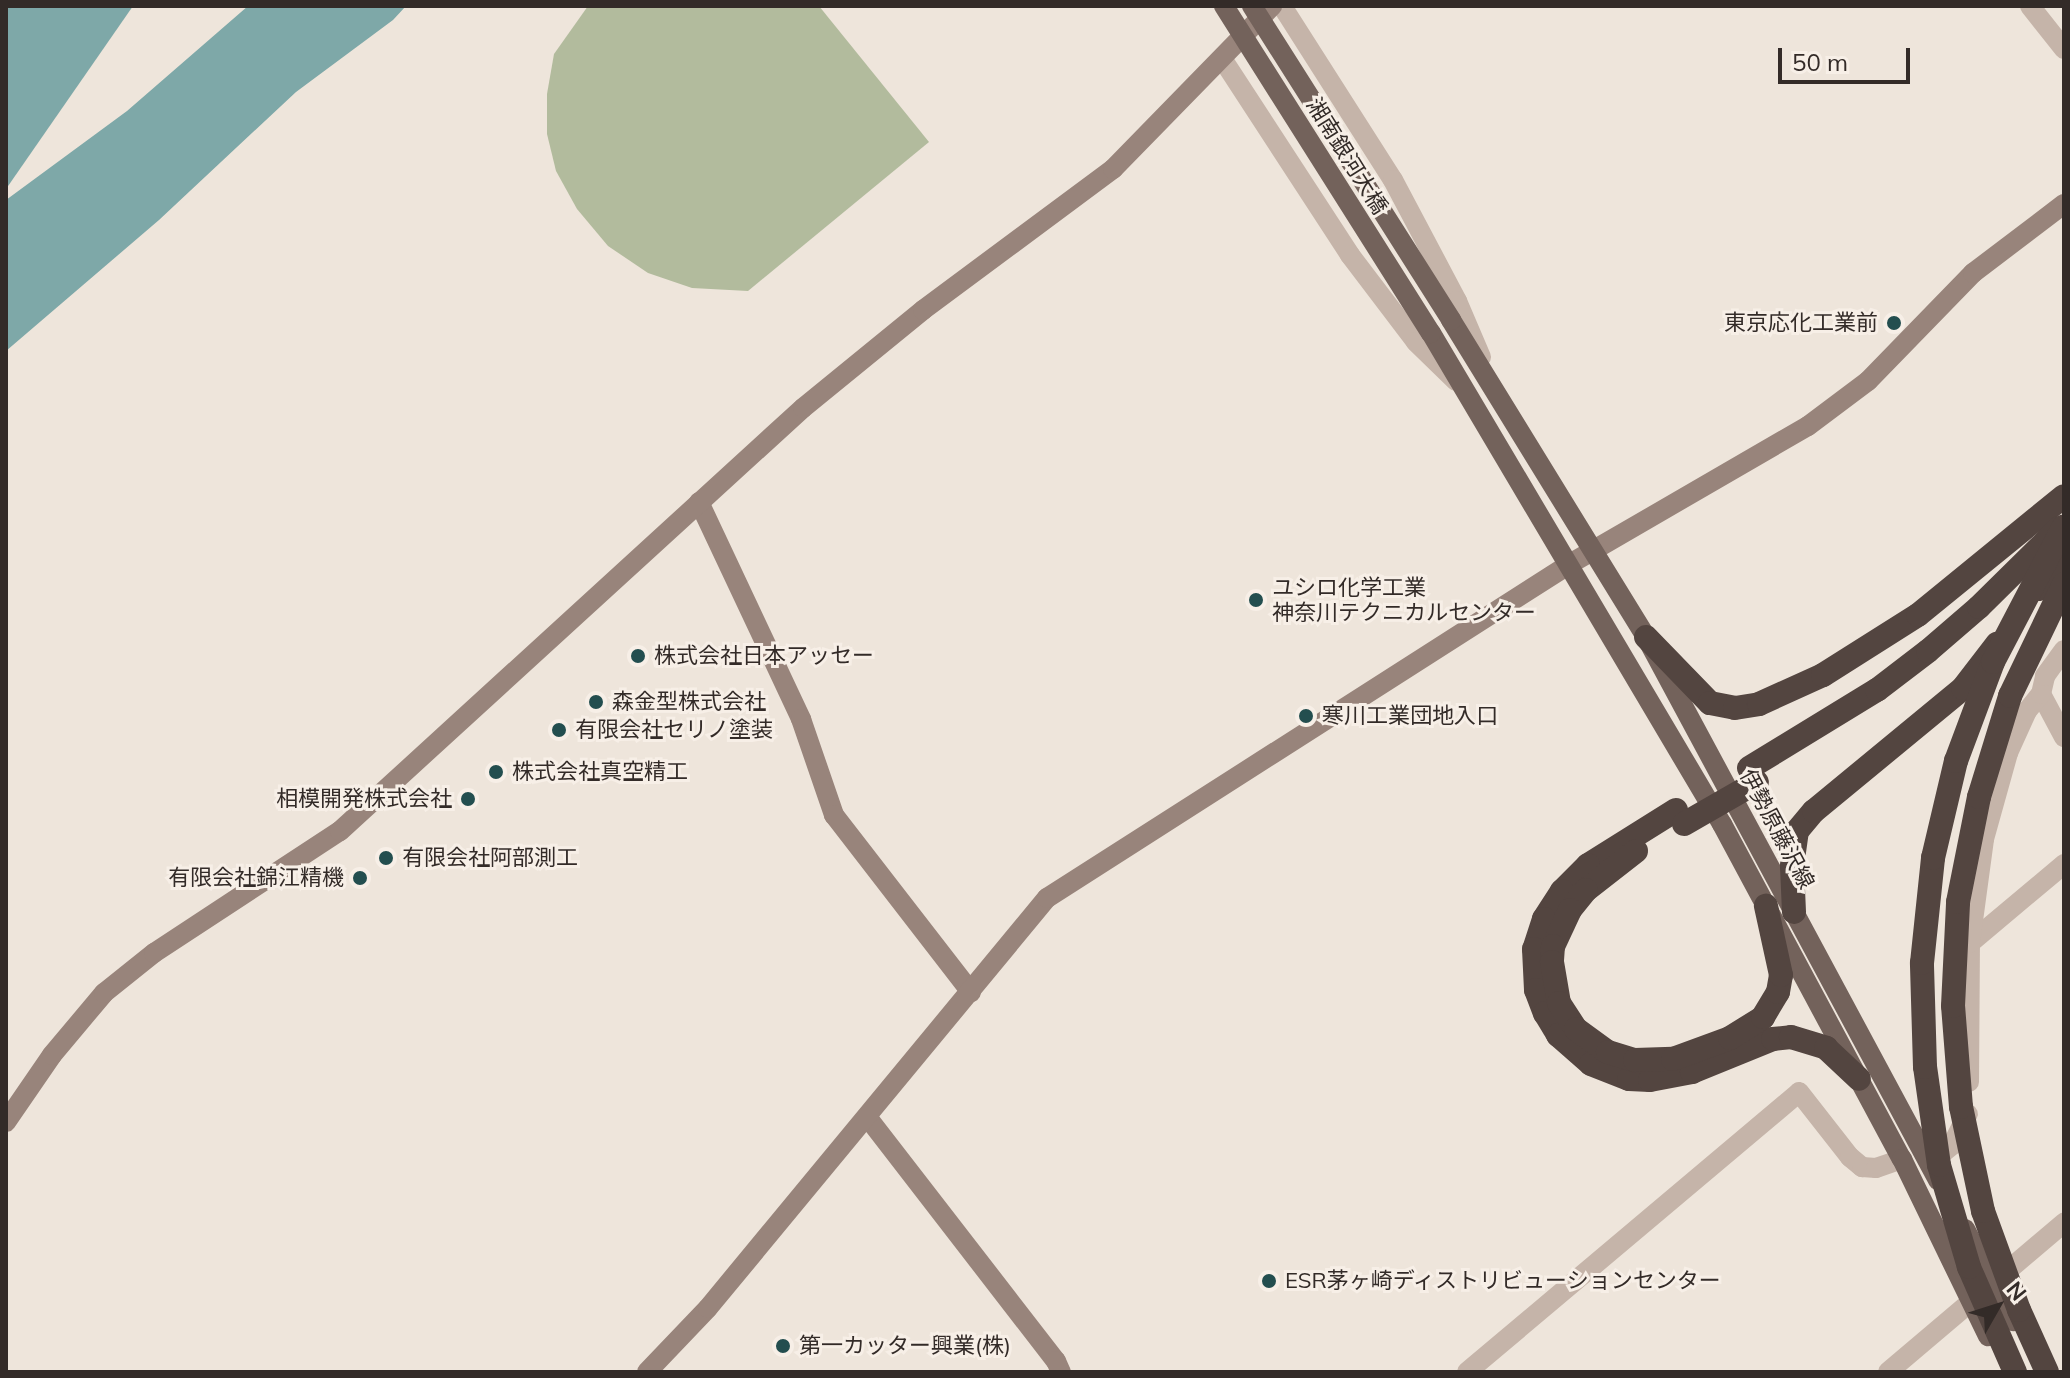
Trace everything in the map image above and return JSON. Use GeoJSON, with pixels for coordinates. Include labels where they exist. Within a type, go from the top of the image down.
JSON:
{"type":"FeatureCollection","features":[{"type":"Feature","properties":{"kind":"highway"},"geometry":{"type":"LineString","coordinates":[[1646,637],[1710,703],[1723,708],[1759,704],[1823,675],[1918,615],[2064,496]]}},
{"type":"Feature","properties":{"kind":"highway"},"geometry":{"type":"LineString","coordinates":[[1753,775],[1928,651],[1979,607],[2064,524]]}},
{"type":"Feature","properties":{"kind":"highway"},"geometry":{"type":"LineString","coordinates":[[2015,1372],[1969,1267],[1939,1165],[1925,1067],[1922,963],[1933,858],[1956,761],[1993,662],[2064,524]]}},
{"type":"Feature","properties":{"kind":"highway"},"geometry":{"type":"LineString","coordinates":[[1859,1079],[1826,1048],[1791,1037],[1764,1042],[1692,1072],[1650,1080],[1629,1079],[1591,1064],[1558,1035],[1545,1013],[1533,968],[1534,949],[1544,919],[1562,891],[1588,865],[1892,700],[2064,554]]}},
{"type":"Feature","properties":{"kind":"highway"},"geometry":{"type":"LineString","coordinates":[[1794,912],[1792,866],[1797,831],[1814,811],[1963,688],[2064,554]]}},
{"type":"Feature","properties":{"kind":"highway"},"geometry":{"type":"LineString","coordinates":[[2047,1372],[2014,1297],[1976,1185],[1961,1107],[1953,1006],[1958,902],[1979,797],[2010,696],[2064,584]]}},
{"type":"Feature","properties":{"kind":"highway"},"geometry":{"type":"LineString","coordinates":[[1680,817],[1595,881],[1570,910],[1557,934],[1552,962],[1555,991],[1576,1029],[1608,1052],[1650,1062],[1707,1048],[1752,1025],[1771,1005],[1778,992],[1781,975],[1766,906]]}},
{"type":"Feature","properties":{"kind":"main road","name":"湘南銀河大橋"},"geometry":{"type":"LineString","coordinates":[[1224,6],[1431,333]]}},
{"type":"Feature","properties":{"kind":"main road","name":"湘南銀河大橋"},"geometry":{"type":"LineString","coordinates":[[1252,6],[1451,320]]}},
{"type":"Feature","properties":{"kind":"main road","name":"伊勢原藤沢線"},"geometry":{"type":"LineString","coordinates":[[1451,320],[1646,637],[2039,1372]]}},
{"type":"Feature","properties":{"kind":"main road","name":"伊勢原藤沢線"},"geometry":{"type":"LineString","coordinates":[[1431,333],[1671,734],[1902,1159],[2007,1372]]}},
{"type":"Feature","properties":{"kind":"street"},"geometry":{"type":"LineString","coordinates":[[6,1122],[52,1055],[104,993],[154,953],[340,831],[609,589],[803,408],[923,310],[1018,243],[1113,169],[1223,60],[1272,6]]}},
{"type":"Feature","properties":{"kind":"street"},"geometry":{"type":"LineString","coordinates":[[1282,6],[1393,180],[1457,301],[1494,389]]}},
{"type":"Feature","properties":{"kind":"street"},"geometry":{"type":"LineString","coordinates":[[2030,6],[2064,49]]}},
{"type":"Feature","properties":{"kind":"street"},"geometry":{"type":"LineString","coordinates":[[1223,60],[1350,255],[1416,342],[1468,392]]}},
{"type":"Feature","properties":{"kind":"street"},"geometry":{"type":"LineString","coordinates":[[647,1372],[708,1308],[1047,898],[1568,565],[1808,426],[1868,381],[1973,273],[2064,204]]}},
{"type":"Feature","properties":{"kind":"street"},"geometry":{"type":"LineString","coordinates":[[699,502],[801,719],[834,815],[971,992]]}},
{"type":"Feature","properties":{"kind":"street"},"geometry":{"type":"LineString","coordinates":[[1929,1164],[1952,1145],[1970,1109],[1970,943],[1988,825],[2008,753],[2027,711],[2041,694],[2045,676],[2064,650]]}},
{"type":"Feature","properties":{"kind":"street"},"geometry":{"type":"LineString","coordinates":[[2041,694],[2064,737]]}},
{"type":"Feature","properties":{"kind":"street"},"geometry":{"type":"LineString","coordinates":[[1970,943],[2064,864]]}},
{"type":"Feature","properties":{"kind":"street"},"geometry":{"type":"LineString","coordinates":[[1467,1372],[1799,1092],[1850,1157],[1862,1167],[1876,1168],[1902,1159]]}},
{"type":"Feature","properties":{"kind":"street"},"geometry":{"type":"LineString","coordinates":[[868,1118],[1056,1361],[1061,1372]]}},
{"type":"Feature","properties":{"kind":"street"},"geometry":{"type":"LineString","coordinates":[[1888,1372],[2064,1223]]}},
{"type":"Feature","properties":{"kind":"green space"},"geometry":{"type":"Polygon","coordinates":[[[588,6],[819,6],[929,142],[748,291],[692,288],[648,273],[608,246],[577,209],[556,171],[547,134],[547,94],[554,54],[588,6]]]}},
{"type":"Feature","properties":{"kind":"water"},"geometry":{"type":"Polygon","coordinates":[[[6,6],[133,6],[6,189],[6,6]]]}},
{"type":"Feature","properties":{"kind":"water"},"geometry":{"type":"Polygon","coordinates":[[[248,6],[406,6],[393,20],[296,92],[159,220],[6,351],[6,200],[127,111],[248,6]]]}},
{"type":"Feature","properties":{"kind":"place","name":"東京応化工業前"},"geometry":{"type":"Point","coordinates":[1894,323]}},
{"type":"Feature","properties":{"kind":"place","name":"ユシロ化学工業 神奈川テクニカルセンター"},"geometry":{"type":"Point","coordinates":[1256,600]}},
{"type":"Feature","properties":{"kind":"place","name":"株式会社日本アッセー"},"geometry":{"type":"Point","coordinates":[638,656]}},
{"type":"Feature","properties":{"kind":"place","name":"森金型株式会社"},"geometry":{"type":"Point","coordinates":[596,702]}},
{"type":"Feature","properties":{"kind":"place","name":"寒川工業団地入口"},"geometry":{"type":"Point","coordinates":[1306,716]}},
{"type":"Feature","properties":{"kind":"place","name":"有限会社セリノ塗装"},"geometry":{"type":"Point","coordinates":[559,730]}},
{"type":"Feature","properties":{"kind":"place","name":"株式会社真空精工"},"geometry":{"type":"Point","coordinates":[496,772]}},
{"type":"Feature","properties":{"kind":"place","name":"相模開発株式会社"},"geometry":{"type":"Point","coordinates":[468,799]}},
{"type":"Feature","properties":{"kind":"place","name":"有限会社阿部測工"},"geometry":{"type":"Point","coordinates":[386,858]}},
{"type":"Feature","properties":{"kind":"place","name":"有限会社錦江精機"},"geometry":{"type":"Point","coordinates":[360,878]}},
{"type":"Feature","properties":{"kind":"place","name":"ESR茅ヶ崎ディストリビューションセンター"},"geometry":{"type":"Point","coordinates":[1269,1281]}},
{"type":"Feature","properties":{"kind":"place","name":"第一カッター興業(株)"},"geometry":{"type":"Point","coordinates":[783,1346]}}]}
